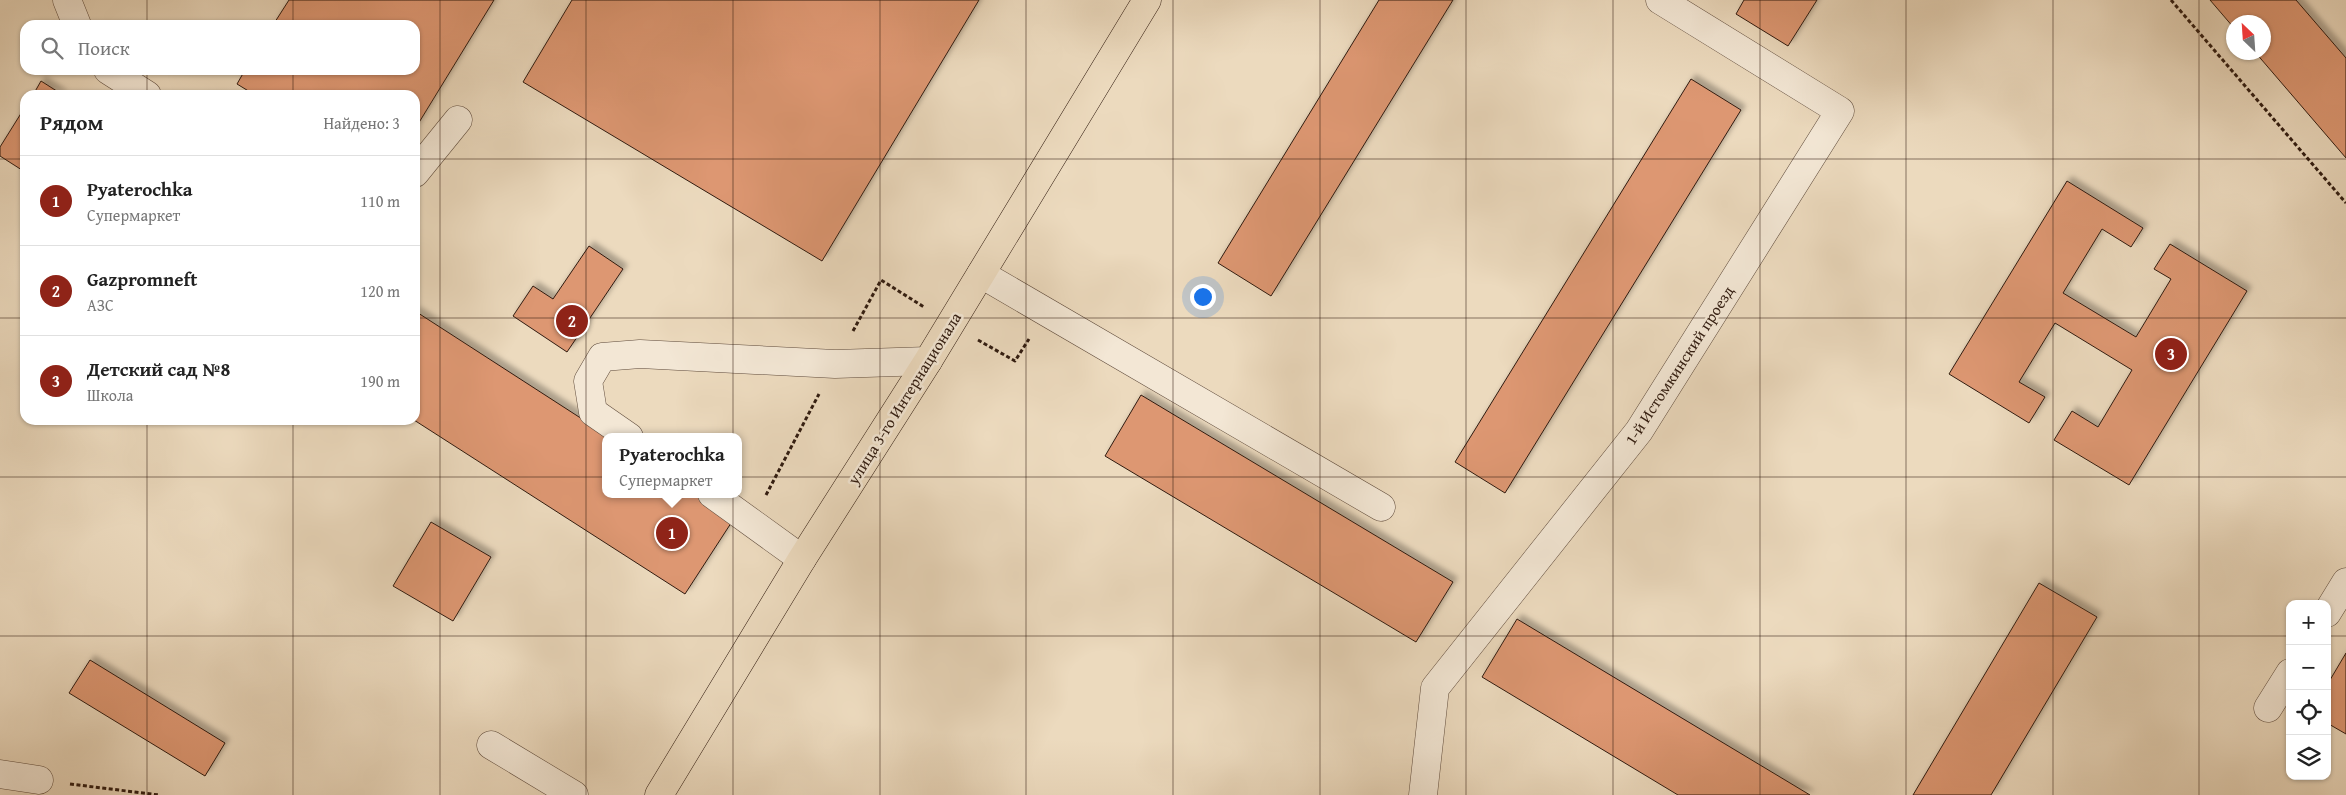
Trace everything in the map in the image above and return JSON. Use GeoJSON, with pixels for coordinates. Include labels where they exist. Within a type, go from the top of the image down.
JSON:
{"type":"FeatureCollection","features":[{"type":"Feature","properties":{"kind":"main road","name":"улица 3-го Интернационала"},"geometry":{"type":"LineString","coordinates":[[659,795],[802,559],[928,361],[1147,0]]}},
{"type":"Feature","properties":{"kind":"street"},"geometry":{"type":"LineString","coordinates":[[67,0],[74,20]]}},
{"type":"Feature","properties":{"kind":"street","name":"1-й Истомкинский проезд"},"geometry":{"type":"LineString","coordinates":[[1423,795],[1435,688],[1639,431],[1840,111],[1660,0]]}},
{"type":"Feature","properties":{"kind":"street"},"geometry":{"type":"LineString","coordinates":[[116,75],[139,90]]}},
{"type":"Feature","properties":{"kind":"street"},"geometry":{"type":"LineString","coordinates":[[420,167],[458,120]]}},
{"type":"Feature","properties":{"kind":"street"},"geometry":{"type":"LineString","coordinates":[[980,274],[1381,507]]}},
{"type":"Feature","properties":{"kind":"street"},"geometry":{"type":"LineString","coordinates":[[623,433],[593,412],[588,381],[602,357],[640,354],[834,364],[928,361]]}},
{"type":"Feature","properties":{"kind":"street"},"geometry":{"type":"LineString","coordinates":[[718,498],[802,559]]}},
{"type":"Feature","properties":{"kind":"street"},"geometry":{"type":"LineString","coordinates":[[2331,606],[2346,582]]}},
{"type":"Feature","properties":{"kind":"street"},"geometry":{"type":"LineString","coordinates":[[2268,708],[2286,679]]}},
{"type":"Feature","properties":{"kind":"street"},"geometry":{"type":"LineString","coordinates":[[491,745],[574,795]]}},
{"type":"Feature","properties":{"kind":"street"},"geometry":{"type":"LineString","coordinates":[[0,774],[39,780]]}},
{"type":"Feature","properties":{"kind":"path"},"geometry":{"type":"LineString","coordinates":[[2171,0],[2346,203]]}},
{"type":"Feature","properties":{"kind":"path"},"geometry":{"type":"LineString","coordinates":[[39,780],[159,795]]}},
{"type":"Feature","properties":{"kind":"building"},"geometry":{"type":"Polygon","coordinates":[[[289,0],[494,0],[420,121],[420,90],[247,90],[237,84],[242,75],[420,75],[420,20],[276,20],[289,0]]]}},
{"type":"Feature","properties":{"kind":"building"},"geometry":{"type":"Polygon","coordinates":[[[572,0],[979,0],[822,261],[523,82],[572,0]]]}},
{"type":"Feature","properties":{"kind":"building"},"geometry":{"type":"Polygon","coordinates":[[[1379,0],[1453,0],[1271,296],[1218,263],[1379,0]]]}},
{"type":"Feature","properties":{"kind":"building"},"geometry":{"type":"Polygon","coordinates":[[[1744,0],[1817,0],[1788,46],[1736,14],[1744,0]]]}},
{"type":"Feature","properties":{"kind":"building"},"geometry":{"type":"Polygon","coordinates":[[[2210,0],[2296,0],[2346,58],[2346,158],[2262,60],[2271,60],[2271,15],[2226,15],[2226,19],[2210,0]]]}},
{"type":"Feature","properties":{"kind":"building"},"geometry":{"type":"Polygon","coordinates":[[[1691,79],[1741,110],[1505,493],[1455,462],[1691,79]]]}},
{"type":"Feature","properties":{"kind":"building"},"geometry":{"type":"Polygon","coordinates":[[[41,81],[55,90],[36,90],[41,81]]]}},
{"type":"Feature","properties":{"kind":"building"},"geometry":{"type":"Polygon","coordinates":[[[20,115],[20,169],[0,156],[0,147],[20,115]]]}},
{"type":"Feature","properties":{"kind":"building"},"geometry":{"type":"Polygon","coordinates":[[[2067,181],[2143,228],[2131,247],[2102,229],[2063,293],[2136,337],[2171,279],[2154,269],[2170,244],[2247,291],[2129,485],[2054,440],[2072,411],[2098,427],[2132,370],[2055,323],[2019,382],[2045,397],[2029,423],[1949,374],[2067,181]]]}},
{"type":"Feature","properties":{"kind":"building"},"geometry":{"type":"Polygon","coordinates":[[[589,246],[623,269],[567,352],[513,316],[533,286],[553,299],[589,246]]]}},
{"type":"Feature","properties":{"kind":"building"},"geometry":{"type":"Polygon","coordinates":[[[420,314],[604,433],[602,433],[602,498],[706,498],[735,517],[685,594],[420,424],[420,314]]]}},
{"type":"Feature","properties":{"kind":"building"},"geometry":{"type":"Polygon","coordinates":[[[1141,395],[1453,582],[1416,642],[1105,456],[1141,395]]]}},
{"type":"Feature","properties":{"kind":"building"},"geometry":{"type":"Polygon","coordinates":[[[431,522],[491,557],[453,621],[393,586],[431,522]]]}},
{"type":"Feature","properties":{"kind":"building"},"geometry":{"type":"Polygon","coordinates":[[[2039,583],[2097,617],[1991,795],[1913,795],[2039,583]]]}},
{"type":"Feature","properties":{"kind":"building"},"geometry":{"type":"Polygon","coordinates":[[[1517,619],[1810,795],[1678,795],[1482,677],[1517,619]]]}},
{"type":"Feature","properties":{"kind":"building"},"geometry":{"type":"Polygon","coordinates":[[[2346,653],[2346,734],[2331,725],[2331,678],[2346,653]]]}},
{"type":"Feature","properties":{"kind":"building"},"geometry":{"type":"Polygon","coordinates":[[[90,660],[225,743],[205,776],[69,693],[90,660]]]}},
{"type":"Feature","properties":{"kind":"place","name":"Gazpromneft"},"geometry":{"type":"Point","coordinates":[572,321]}},
{"type":"Feature","properties":{"kind":"place","name":"Детский сад №8"},"geometry":{"type":"Point","coordinates":[2171,354]}},
{"type":"Feature","properties":{"kind":"place","name":"Pyaterochka"},"geometry":{"type":"Point","coordinates":[672,533]}}]}
